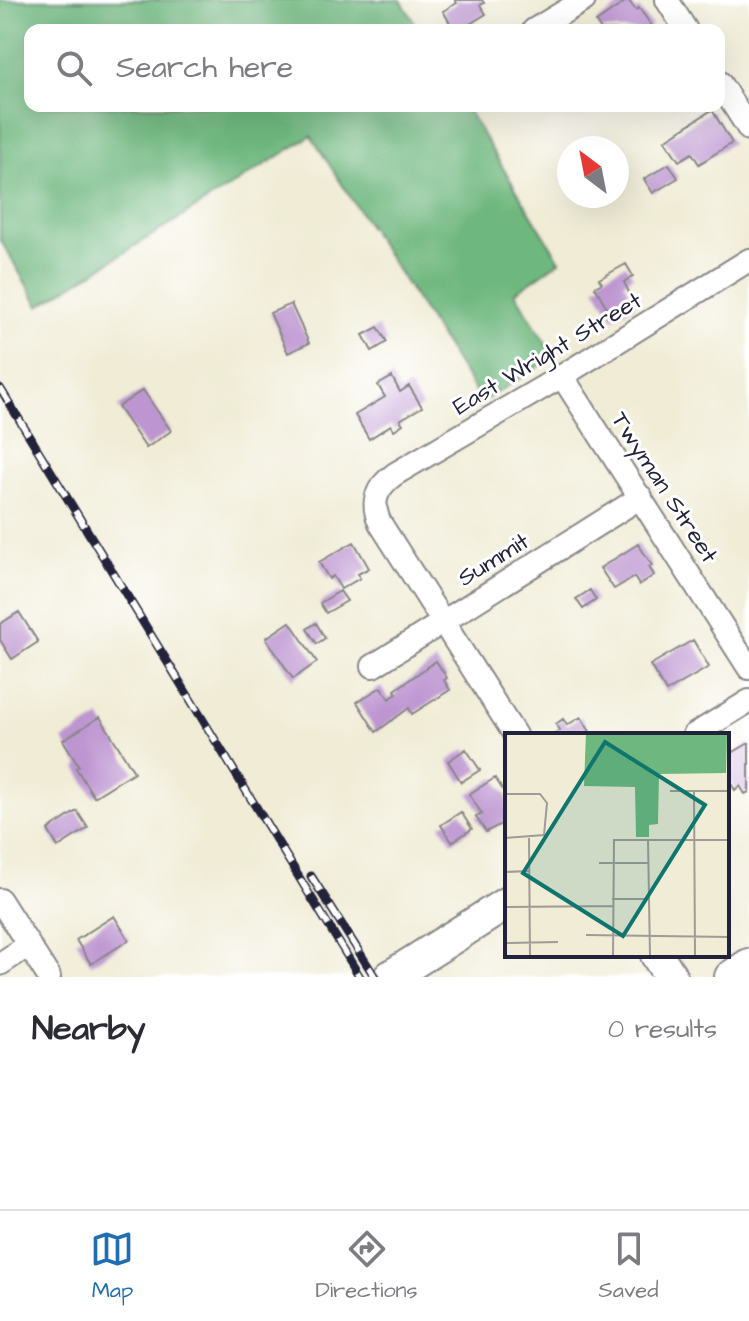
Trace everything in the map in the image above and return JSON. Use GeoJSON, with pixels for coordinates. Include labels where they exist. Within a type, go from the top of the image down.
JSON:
{"type":"FeatureCollection","features":[{"type":"Feature","properties":{"kind":"street"},"geometry":{"type":"LineString","coordinates":[[544,24],[584,0]]}},
{"type":"Feature","properties":{"kind":"street"},"geometry":{"type":"LineString","coordinates":[[667,0],[682,24]]}},
{"type":"Feature","properties":{"kind":"street"},"geometry":{"type":"LineString","coordinates":[[725,91],[749,129]]}},
{"type":"Feature","properties":{"kind":"street","name":"East Wright Street"},"geometry":{"type":"LineString","coordinates":[[443,622],[374,510],[382,483],[749,260]]}},
{"type":"Feature","properties":{"kind":"street","name":"Twyman Street"},"geometry":{"type":"LineString","coordinates":[[562,376],[749,668]]}},
{"type":"Feature","properties":{"kind":"street","name":"Summit"},"geometry":{"type":"LineString","coordinates":[[373,666],[641,497]]}},
{"type":"Feature","properties":{"kind":"street"},"geometry":{"type":"LineString","coordinates":[[443,622],[514,733]]}},
{"type":"Feature","properties":{"kind":"street"},"geometry":{"type":"LineString","coordinates":[[697,733],[749,701]]}},
{"type":"Feature","properties":{"kind":"street"},"geometry":{"type":"LineString","coordinates":[[0,900],[49,977]]}},
{"type":"Feature","properties":{"kind":"street"},"geometry":{"type":"LineString","coordinates":[[390,977],[505,904]]}},
{"type":"Feature","properties":{"kind":"street"},"geometry":{"type":"LineString","coordinates":[[0,964],[29,945]]}},
{"type":"Feature","properties":{"kind":"street"},"geometry":{"type":"LineString","coordinates":[[658,957],[671,977]]}},
{"type":"Feature","properties":{"kind":"street"},"geometry":{"type":"LineString","coordinates":[[731,977],[749,965]]}},
{"type":"Feature","properties":{"kind":"green space"},"geometry":{"type":"Polygon","coordinates":[[[0,0],[401,0],[415,24],[24,24],[24,112],[469,112],[560,261],[515,293],[554,357],[482,402],[311,136],[39,306],[0,239],[0,0]]]}},
{"type":"Feature","properties":{"kind":"building"},"geometry":{"type":"Polygon","coordinates":[[[455,0],[482,0],[484,3],[480,5],[486,14],[470,24],[451,24],[443,11],[457,3],[455,0]]]}},
{"type":"Feature","properties":{"kind":"building"},"geometry":{"type":"Polygon","coordinates":[[[628,0],[636,10],[639,8],[651,24],[597,24],[628,0]]]}},
{"type":"Feature","properties":{"kind":"building"},"geometry":{"type":"Polygon","coordinates":[[[713,112],[732,143],[699,164],[692,153],[679,161],[665,140],[713,112]]]}},
{"type":"Feature","properties":{"kind":"building"},"geometry":{"type":"Polygon","coordinates":[[[669,164],[678,178],[653,193],[644,179],[669,164]]]}},
{"type":"Feature","properties":{"kind":"building"},"geometry":{"type":"Polygon","coordinates":[[[626,264],[633,276],[624,282],[635,305],[613,318],[595,287],[602,283],[599,279],[626,264]]]}},
{"type":"Feature","properties":{"kind":"building"},"geometry":{"type":"Polygon","coordinates":[[[291,304],[309,343],[288,353],[270,313],[291,304]]]}},
{"type":"Feature","properties":{"kind":"building"},"geometry":{"type":"Polygon","coordinates":[[[378,327],[387,342],[372,351],[363,335],[378,327]]]}},
{"type":"Feature","properties":{"kind":"building"},"geometry":{"type":"Polygon","coordinates":[[[392,377],[400,392],[409,386],[422,407],[400,420],[403,424],[394,430],[391,425],[369,439],[355,415],[385,397],[378,385],[392,377]]]}},
{"type":"Feature","properties":{"kind":"building"},"geometry":{"type":"Polygon","coordinates":[[[143,390],[171,431],[146,448],[118,407],[143,390]]]}},
{"type":"Feature","properties":{"kind":"building"},"geometry":{"type":"Polygon","coordinates":[[[354,542],[369,568],[358,574],[360,578],[341,589],[333,576],[329,579],[319,562],[354,542]]]}},
{"type":"Feature","properties":{"kind":"building"},"geometry":{"type":"Polygon","coordinates":[[[638,544],[652,565],[649,567],[654,575],[639,585],[634,577],[614,589],[600,568],[638,544]]]}},
{"type":"Feature","properties":{"kind":"building"},"geometry":{"type":"Polygon","coordinates":[[[590,590],[596,600],[583,609],[576,599],[590,590]]]}},
{"type":"Feature","properties":{"kind":"building"},"geometry":{"type":"Polygon","coordinates":[[[340,591],[347,601],[326,613],[320,603],[340,591]]]}},
{"type":"Feature","properties":{"kind":"building"},"geometry":{"type":"Polygon","coordinates":[[[19,612],[38,642],[12,659],[0,640],[0,624],[19,612]]]}},
{"type":"Feature","properties":{"kind":"building"},"geometry":{"type":"Polygon","coordinates":[[[290,622],[317,662],[293,679],[266,638],[290,622]]]}},
{"type":"Feature","properties":{"kind":"building"},"geometry":{"type":"Polygon","coordinates":[[[316,623],[325,638],[317,644],[307,629],[316,623]]]}},
{"type":"Feature","properties":{"kind":"building"},"geometry":{"type":"Polygon","coordinates":[[[693,640],[709,667],[666,692],[650,665],[693,640]]]}},
{"type":"Feature","properties":{"kind":"building"},"geometry":{"type":"Polygon","coordinates":[[[436,661],[447,678],[444,680],[450,690],[412,714],[409,708],[376,732],[357,702],[381,687],[389,699],[397,694],[395,690],[436,661]]]}},
{"type":"Feature","properties":{"kind":"building"},"geometry":{"type":"Polygon","coordinates":[[[100,717],[134,772],[94,797],[63,740],[100,717]]]}},
{"type":"Feature","properties":{"kind":"building"},"geometry":{"type":"Polygon","coordinates":[[[581,717],[591,733],[555,733],[560,730],[556,724],[563,719],[567,725],[581,717]]]}},
{"type":"Feature","properties":{"kind":"building"},"geometry":{"type":"Polygon","coordinates":[[[749,743],[749,792],[745,794],[740,786],[735,790],[729,780],[729,755],[749,743]]]}},
{"type":"Feature","properties":{"kind":"building"},"geometry":{"type":"Polygon","coordinates":[[[466,749],[480,770],[461,782],[448,761],[466,749]]]}},
{"type":"Feature","properties":{"kind":"building"},"geometry":{"type":"Polygon","coordinates":[[[495,778],[505,793],[505,822],[486,832],[476,817],[482,814],[469,794],[495,778]]]}},
{"type":"Feature","properties":{"kind":"building"},"geometry":{"type":"Polygon","coordinates":[[[77,811],[88,828],[58,847],[48,830],[77,811]]]}},
{"type":"Feature","properties":{"kind":"building"},"geometry":{"type":"Polygon","coordinates":[[[461,812],[472,829],[452,842],[441,825],[461,812]]]}},
{"type":"Feature","properties":{"kind":"building"},"geometry":{"type":"Polygon","coordinates":[[[114,916],[129,940],[91,964],[76,940],[114,916]]]}},
{"type":"Feature","properties":{"kind":"railway"},"geometry":{"type":"LineString","coordinates":[[0,388],[360,977]]}},
{"type":"Feature","properties":{"kind":"railway"},"geometry":{"type":"LineString","coordinates":[[311,876],[375,977]]}}]}
